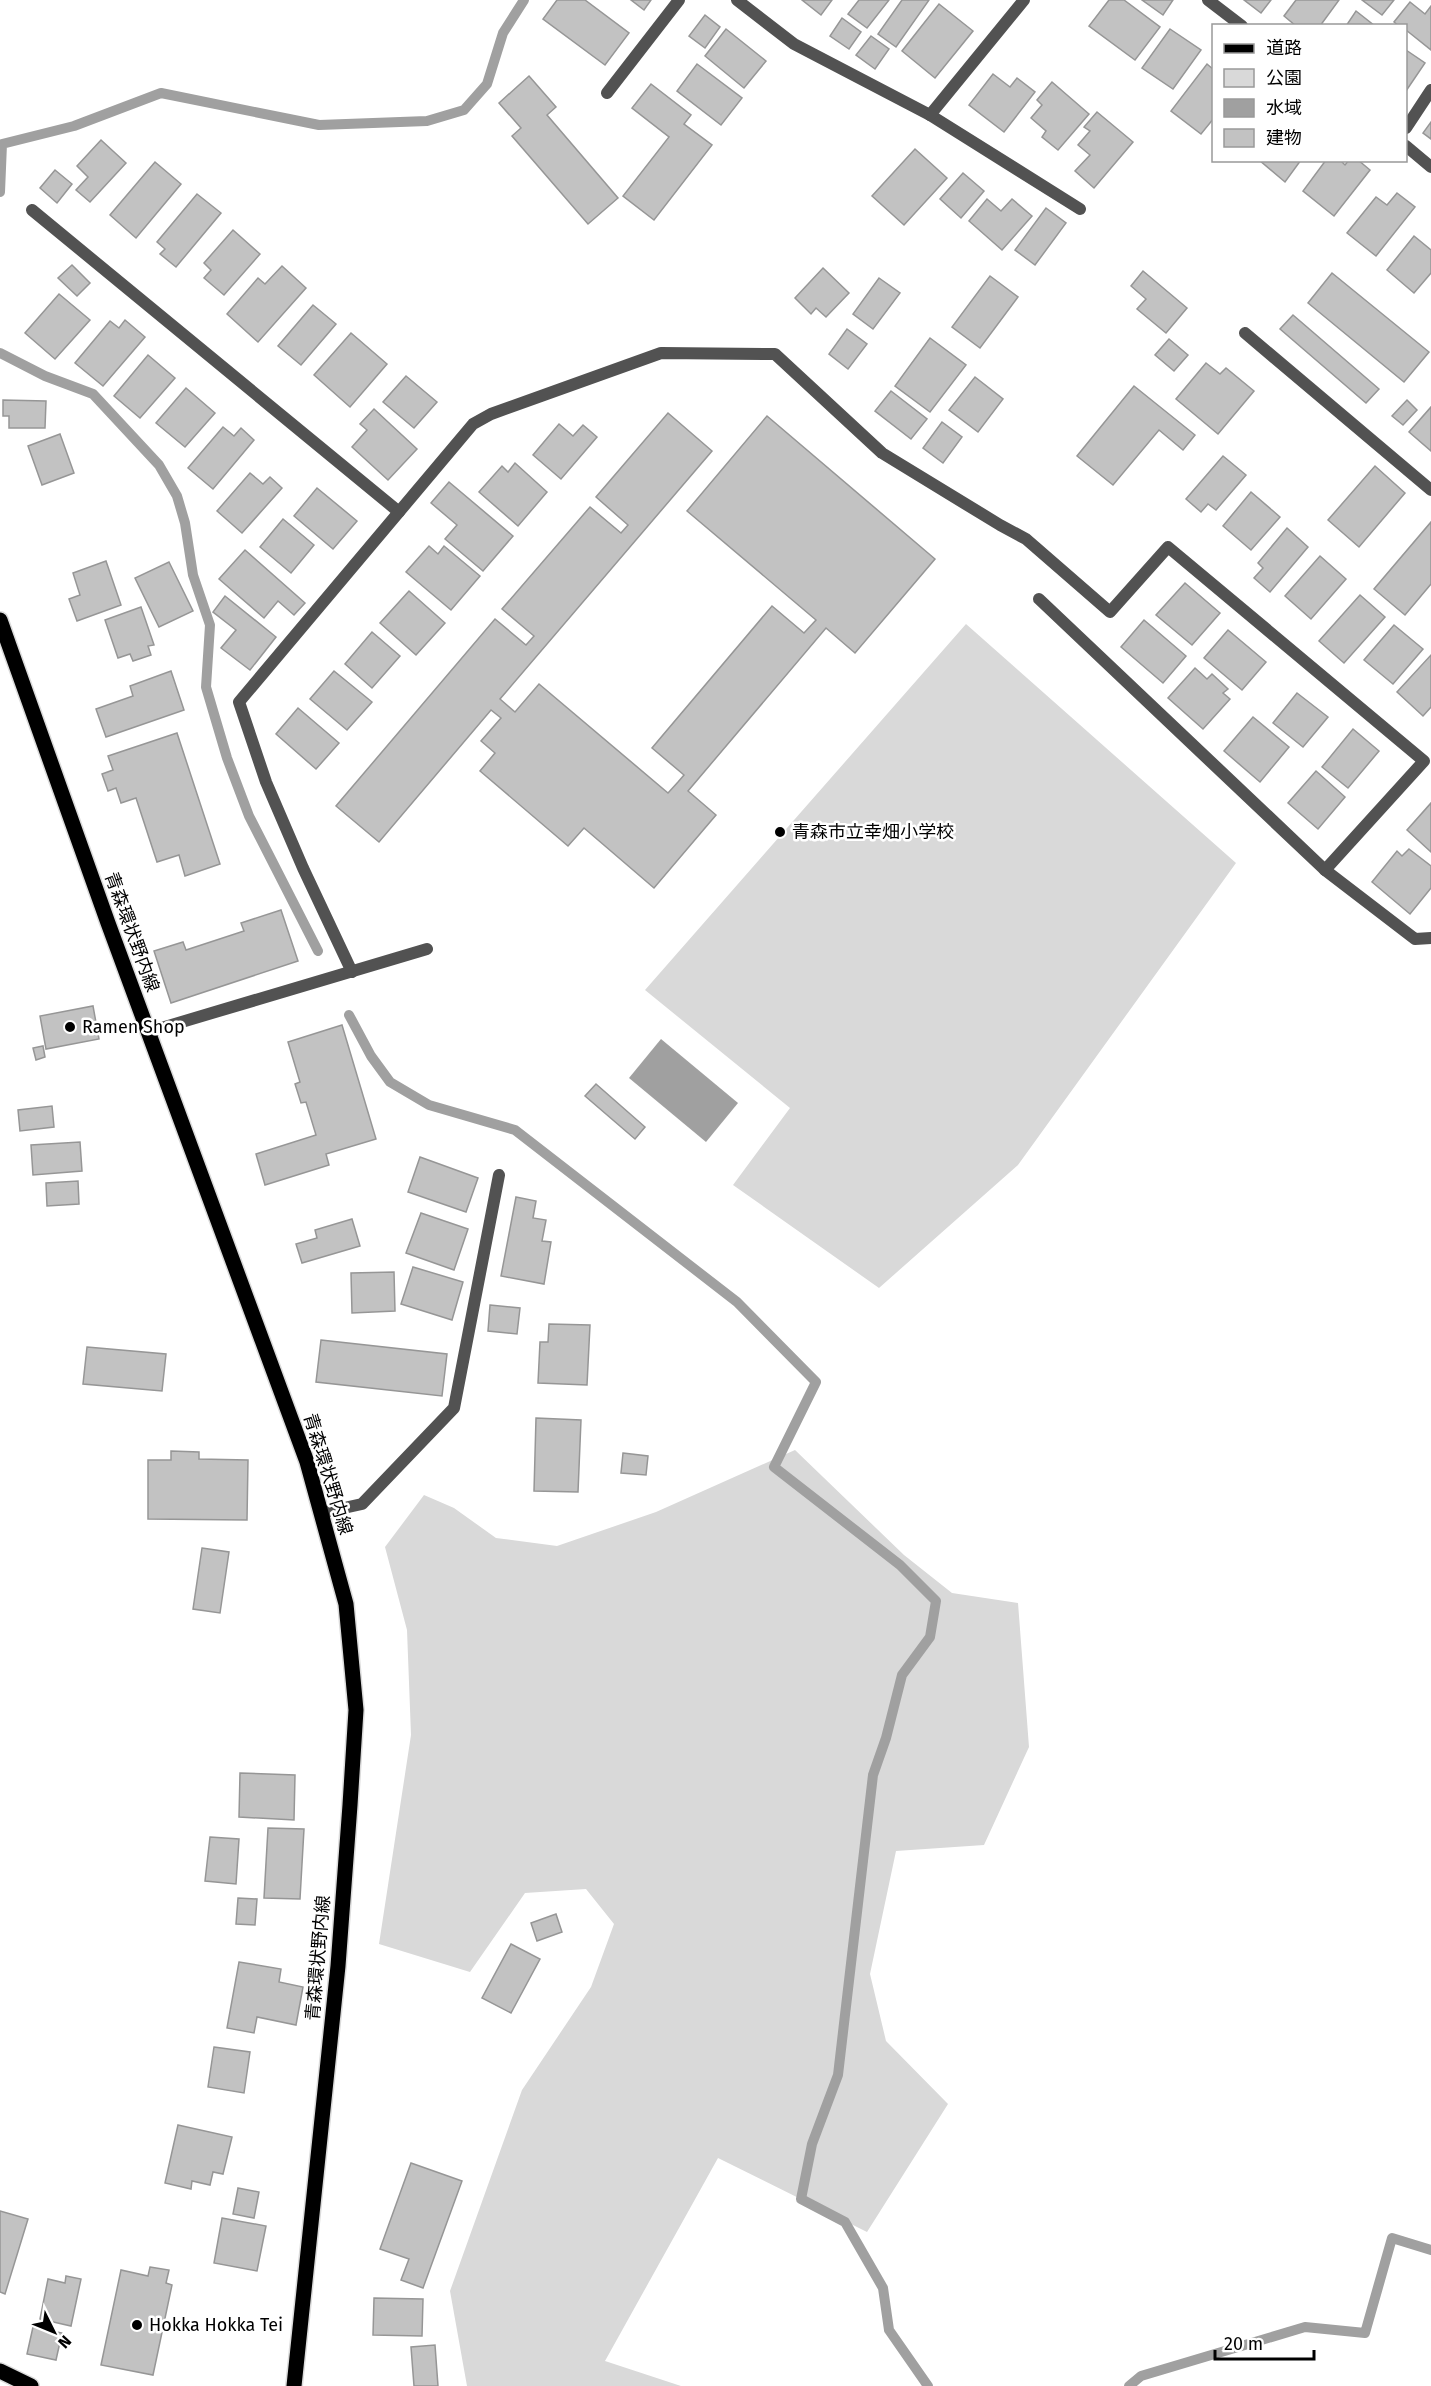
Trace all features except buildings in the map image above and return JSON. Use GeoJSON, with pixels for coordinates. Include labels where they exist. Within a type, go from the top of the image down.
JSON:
{"type":"FeatureCollection","features":[{"type":"Feature","properties":{"kind":"main road","name":"青森環状野内線"},"geometry":{"type":"LineString","coordinates":[[0,620],[148,1032],[307,1462],[346,1604],[356,1710],[338,1966],[294,2386]]}},
{"type":"Feature","properties":{"kind":"main road"},"geometry":{"type":"LineString","coordinates":[[0,2371],[31,2386]]}},
{"type":"Feature","properties":{"kind":"street"},"geometry":{"type":"LineString","coordinates":[[607,93],[678,0]]}},
{"type":"Feature","properties":{"kind":"street"},"geometry":{"type":"LineString","coordinates":[[737,0],[794,44],[930,115],[1080,209]]}},
{"type":"Feature","properties":{"kind":"street"},"geometry":{"type":"LineString","coordinates":[[930,115],[1024,0]]}},
{"type":"Feature","properties":{"kind":"street"},"geometry":{"type":"LineString","coordinates":[[1208,0],[1239,24]]}},
{"type":"Feature","properties":{"kind":"street"},"geometry":{"type":"LineString","coordinates":[[1407,126],[1431,90]]}},
{"type":"Feature","properties":{"kind":"street"},"geometry":{"type":"LineString","coordinates":[[1407,147],[1431,167]]}},
{"type":"Feature","properties":{"kind":"street"},"geometry":{"type":"LineString","coordinates":[[32,210],[399,512]]}},
{"type":"Feature","properties":{"kind":"street"},"geometry":{"type":"LineString","coordinates":[[1245,333],[1431,490]]}},
{"type":"Feature","properties":{"kind":"street"},"geometry":{"type":"LineString","coordinates":[[352,972],[303,868],[271,792],[239,702],[473,424],[491,414],[661,353],[775,354],[882,453],[1026,539],[1110,612],[1168,547],[1428,763],[1324,870]]}},
{"type":"Feature","properties":{"kind":"street"},"geometry":{"type":"LineString","coordinates":[[1039,599],[1324,870],[1415,939],[1431,938]]}},
{"type":"Feature","properties":{"kind":"street"},"geometry":{"type":"LineString","coordinates":[[148,1032],[427,949]]}},
{"type":"Feature","properties":{"kind":"street"},"geometry":{"type":"LineString","coordinates":[[321,1513],[362,1504],[454,1408],[499,1175]]}},
{"type":"Feature","properties":{"kind":"green space"},"geometry":{"type":"Polygon","coordinates":[[[966,624],[1236,863],[1018,1165],[879,1288],[733,1185],[790,1108],[645,990],[966,624]]]}},
{"type":"Feature","properties":{"kind":"green space"},"geometry":{"type":"Polygon","coordinates":[[[795,1450],[904,1555],[952,1593],[1018,1603],[1029,1747],[984,1845],[896,1851],[870,1974],[886,2041],[948,2104],[867,2232],[718,2158],[605,2361],[681,2386],[467,2386],[450,2291],[522,2090],[591,1987],[614,1924],[586,1889],[525,1893],[470,1972],[379,1944],[411,1735],[407,1630],[385,1547],[424,1495],[454,1508],[496,1538],[557,1546],[656,1512],[795,1450]]]}},
{"type":"Feature","properties":{"kind":"water"},"geometry":{"type":"Polygon","coordinates":[[[661,1039],[738,1103],[706,1142],[629,1078],[661,1039]]]}},
{"type":"Feature","properties":{"kind":"waterway"},"geometry":{"type":"LineString","coordinates":[[0,192],[2,144],[74,126],[161,93],[319,125],[427,121],[464,110],[487,84],[503,33],[524,0]]}},
{"type":"Feature","properties":{"kind":"waterway"},"geometry":{"type":"LineString","coordinates":[[0,353],[45,376],[93,394],[159,465],[177,496],[185,523],[193,575],[210,625],[206,687],[227,758],[249,816],[318,951]]}},
{"type":"Feature","properties":{"kind":"waterway"},"geometry":{"type":"LineString","coordinates":[[349,1015],[371,1056],[390,1082],[429,1105],[515,1130],[737,1302],[816,1382],[774,1467],[900,1565],[936,1601],[930,1637],[902,1675],[886,1738],[873,1775],[838,2075],[812,2144],[801,2199],[845,2222],[883,2288],[889,2330],[928,2386]]}},
{"type":"Feature","properties":{"kind":"waterway"},"geometry":{"type":"LineString","coordinates":[[1129,2386],[1141,2376],[1305,2327],[1365,2333],[1392,2238],[1431,2250]]}},
{"type":"Feature","properties":{"kind":"place","name":"青森市立幸畑小学校"},"geometry":{"type":"Point","coordinates":[780,832]}},
{"type":"Feature","properties":{"kind":"place","name":"Ramen Shop"},"geometry":{"type":"Point","coordinates":[70,1027]}},
{"type":"Feature","properties":{"kind":"place","name":"Hokka Hokka Tei"},"geometry":{"type":"Point","coordinates":[137,2325]}}]}
